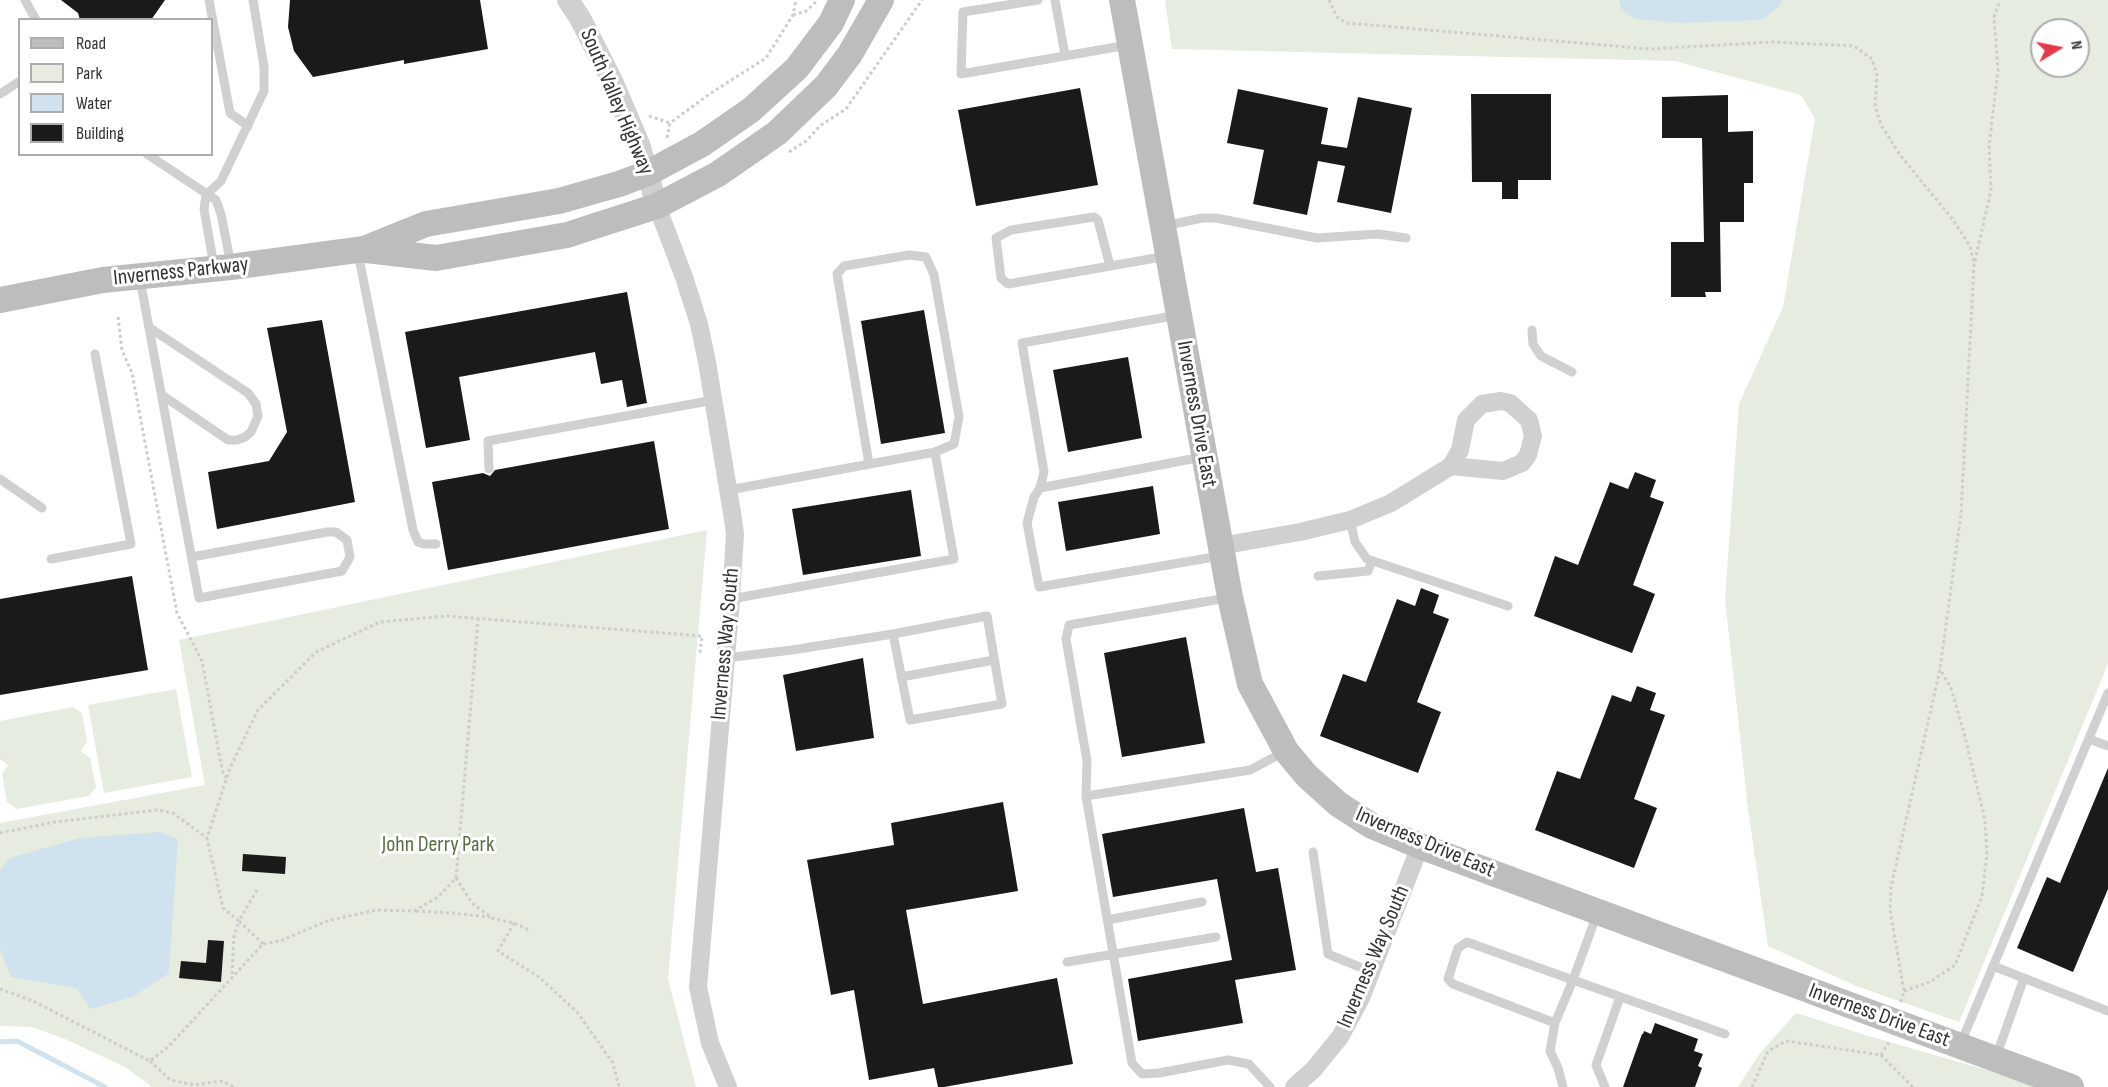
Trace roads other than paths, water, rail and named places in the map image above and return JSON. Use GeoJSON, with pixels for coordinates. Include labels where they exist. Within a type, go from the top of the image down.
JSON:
{"type":"FeatureCollection","features":[{"type":"Feature","properties":{"kind":"main road","name":"Inverness Parkway"},"geometry":{"type":"LineString","coordinates":[[361,250],[426,224],[559,201],[648,173],[702,144],[758,103],[797,68],[831,23],[842,0]]}},
{"type":"Feature","properties":{"kind":"main road","name":"Inverness Parkway"},"geometry":{"type":"LineString","coordinates":[[0,300],[104,280],[223,268],[361,250],[436,258],[567,235],[657,206],[718,174],[777,133],[826,86],[850,54],[881,0]]}},
{"type":"Feature","properties":{"kind":"main road","name":"Inverness Drive East"},"geometry":{"type":"LineString","coordinates":[[1122,0],[1221,551],[1250,684],[1286,751],[1307,776],[1338,804],[1372,826],[1420,846],[2071,1087]]}},
{"type":"Feature","properties":{"kind":"street","name":"South Valley Highway"},"geometry":{"type":"LineString","coordinates":[[568,0],[580,18],[612,81],[642,150],[657,206]]}},
{"type":"Feature","properties":{"kind":"street","name":"Inverness Way South"},"geometry":{"type":"LineString","coordinates":[[657,206],[693,300],[714,400],[735,534],[723,655],[698,987],[710,1043],[728,1087]]}},
{"type":"Feature","properties":{"kind":"street"},"geometry":{"type":"LineString","coordinates":[[1221,551],[1350,520],[1391,503],[1451,466],[1460,450],[1466,420],[1482,405],[1501,401],[1510,404],[1529,420],[1533,436],[1528,456],[1522,463],[1503,471],[1451,466]]}},
{"type":"Feature","properties":{"kind":"street","name":"Inverness Way South"},"geometry":{"type":"LineString","coordinates":[[1294,1087],[1314,1069],[1340,1037],[1361,998],[1420,846]]}},
{"type":"Feature","properties":{"kind":"lane"},"geometry":{"type":"LineString","coordinates":[[25,0],[35,18]]}},
{"type":"Feature","properties":{"kind":"lane"},"geometry":{"type":"LineString","coordinates":[[209,0],[213,18]]}},
{"type":"Feature","properties":{"kind":"lane"},"geometry":{"type":"LineString","coordinates":[[223,268],[204,209],[207,194],[221,181],[264,91],[264,67],[253,0]]}},
{"type":"Feature","properties":{"kind":"lane"},"geometry":{"type":"LineString","coordinates":[[1038,0],[963,12],[961,74],[1130,45]]}},
{"type":"Feature","properties":{"kind":"lane"},"geometry":{"type":"LineString","coordinates":[[1055,0],[1065,56]]}},
{"type":"Feature","properties":{"kind":"lane"},"geometry":{"type":"LineString","coordinates":[[213,20],[231,112],[248,126]]}},
{"type":"Feature","properties":{"kind":"lane"},"geometry":{"type":"LineString","coordinates":[[0,94],[18,82]]}},
{"type":"Feature","properties":{"kind":"lane"},"geometry":{"type":"LineString","coordinates":[[159,158],[216,200],[221,214],[223,268]]}},
{"type":"Feature","properties":{"kind":"lane"},"geometry":{"type":"LineString","coordinates":[[1110,266],[1098,220],[1094,217],[1011,230],[996,237],[1001,278],[1008,284],[1167,256]]}},
{"type":"Feature","properties":{"kind":"lane"},"geometry":{"type":"LineString","coordinates":[[1162,226],[1202,218],[1216,218],[1317,238],[1378,234],[1406,238]]}},
{"type":"Feature","properties":{"kind":"lane"},"geometry":{"type":"LineString","coordinates":[[361,250],[413,530],[418,542],[436,544]]}},
{"type":"Feature","properties":{"kind":"lane"},"geometry":{"type":"LineString","coordinates":[[729,490],[935,452],[954,444],[959,417],[934,275],[926,257],[909,255],[844,266],[837,274],[869,464]]}},
{"type":"Feature","properties":{"kind":"lane"},"geometry":{"type":"LineString","coordinates":[[140,277],[199,598],[342,570],[350,557],[347,540],[336,532],[192,556]]}},
{"type":"Feature","properties":{"kind":"lane"},"geometry":{"type":"LineString","coordinates":[[1178,315],[1022,343],[1044,472],[1027,523],[1040,587],[1221,551]]}},
{"type":"Feature","properties":{"kind":"lane"},"geometry":{"type":"LineString","coordinates":[[150,328],[248,393],[256,404],[258,416],[251,432],[245,437],[228,440],[162,395]]}},
{"type":"Feature","properties":{"kind":"lane"},"geometry":{"type":"LineString","coordinates":[[1532,330],[1533,344],[1541,356],[1572,372]]}},
{"type":"Feature","properties":{"kind":"lane"},"geometry":{"type":"LineString","coordinates":[[51,560],[131,544],[95,354]]}},
{"type":"Feature","properties":{"kind":"lane"},"geometry":{"type":"LineString","coordinates":[[489,469],[488,441],[714,400]]}},
{"type":"Feature","properties":{"kind":"lane"},"geometry":{"type":"LineString","coordinates":[[730,599],[954,560],[935,452]]}},
{"type":"Feature","properties":{"kind":"lane"},"geometry":{"type":"LineString","coordinates":[[1040,489],[1204,457]]}},
{"type":"Feature","properties":{"kind":"lane"},"geometry":{"type":"LineString","coordinates":[[0,479],[42,508]]}},
{"type":"Feature","properties":{"kind":"lane"},"geometry":{"type":"LineString","coordinates":[[1350,520],[1355,542],[1367,559],[1508,606]]}},
{"type":"Feature","properties":{"kind":"lane"},"geometry":{"type":"LineString","coordinates":[[1318,576],[1368,571],[1372,561]]}},
{"type":"Feature","properties":{"kind":"lane"},"geometry":{"type":"LineString","coordinates":[[1230,597],[1069,625],[1066,639],[1087,761],[1086,796],[1132,1063],[1142,1074],[1228,1060],[1249,1064],[1270,1087]]}},
{"type":"Feature","properties":{"kind":"lane"},"geometry":{"type":"LineString","coordinates":[[723,655],[792,650],[987,616],[1002,704],[910,720],[893,634]]}},
{"type":"Feature","properties":{"kind":"lane"},"geometry":{"type":"LineString","coordinates":[[901,676],[994,660]]}},
{"type":"Feature","properties":{"kind":"lane"},"geometry":{"type":"LineString","coordinates":[[1960,1046],[2108,693]]}},
{"type":"Feature","properties":{"kind":"lane"},"geometry":{"type":"LineString","coordinates":[[2089,739],[2108,746]]}},
{"type":"Feature","properties":{"kind":"lane"},"geometry":{"type":"LineString","coordinates":[[1086,796],[1250,770],[1286,751]]}},
{"type":"Feature","properties":{"kind":"lane"},"geometry":{"type":"LineString","coordinates":[[1313,852],[1328,954],[1372,972]]}},
{"type":"Feature","properties":{"kind":"lane"},"geometry":{"type":"LineString","coordinates":[[1107,920],[1202,902]]}},
{"type":"Feature","properties":{"kind":"lane"},"geometry":{"type":"LineString","coordinates":[[1563,1087],[1550,1051],[1555,1023],[1598,912]]}},
{"type":"Feature","properties":{"kind":"lane"},"geometry":{"type":"LineString","coordinates":[[1067,962],[1216,937]]}},
{"type":"Feature","properties":{"kind":"lane"},"geometry":{"type":"LineString","coordinates":[[1555,1023],[1453,984],[1448,979],[1458,948],[1467,942],[1725,1034]]}},
{"type":"Feature","properties":{"kind":"lane"},"geometry":{"type":"LineString","coordinates":[[1993,966],[2108,1011]]}},
{"type":"Feature","properties":{"kind":"lane"},"geometry":{"type":"LineString","coordinates":[[1995,1059],[2024,978]]}},
{"type":"Feature","properties":{"kind":"lane"},"geometry":{"type":"LineString","coordinates":[[1605,1087],[1596,1065],[1620,997]]}},
{"type":"Feature","properties":{"kind":"water"},"geometry":{"type":"Polygon","coordinates":[[[1619,0],[1782,0],[1781,4],[1765,18],[1759,20],[1681,23],[1637,19],[1628,15],[1621,8],[1619,0]]]}},
{"type":"Feature","properties":{"kind":"water"},"geometry":{"type":"Polygon","coordinates":[[[159,832],[178,839],[169,973],[132,997],[91,1009],[76,988],[11,977],[0,950],[0,870],[10,858],[80,838],[159,832]]]}},
{"type":"Feature","properties":{"kind":"waterway"},"geometry":{"type":"LineString","coordinates":[[0,1042],[17,1041],[105,1087]]}},
{"type":"Feature","properties":{"kind":"park label","name":"John Derry Park"},"geometry":{"type":"Point","coordinates":[438,845]}}]}
